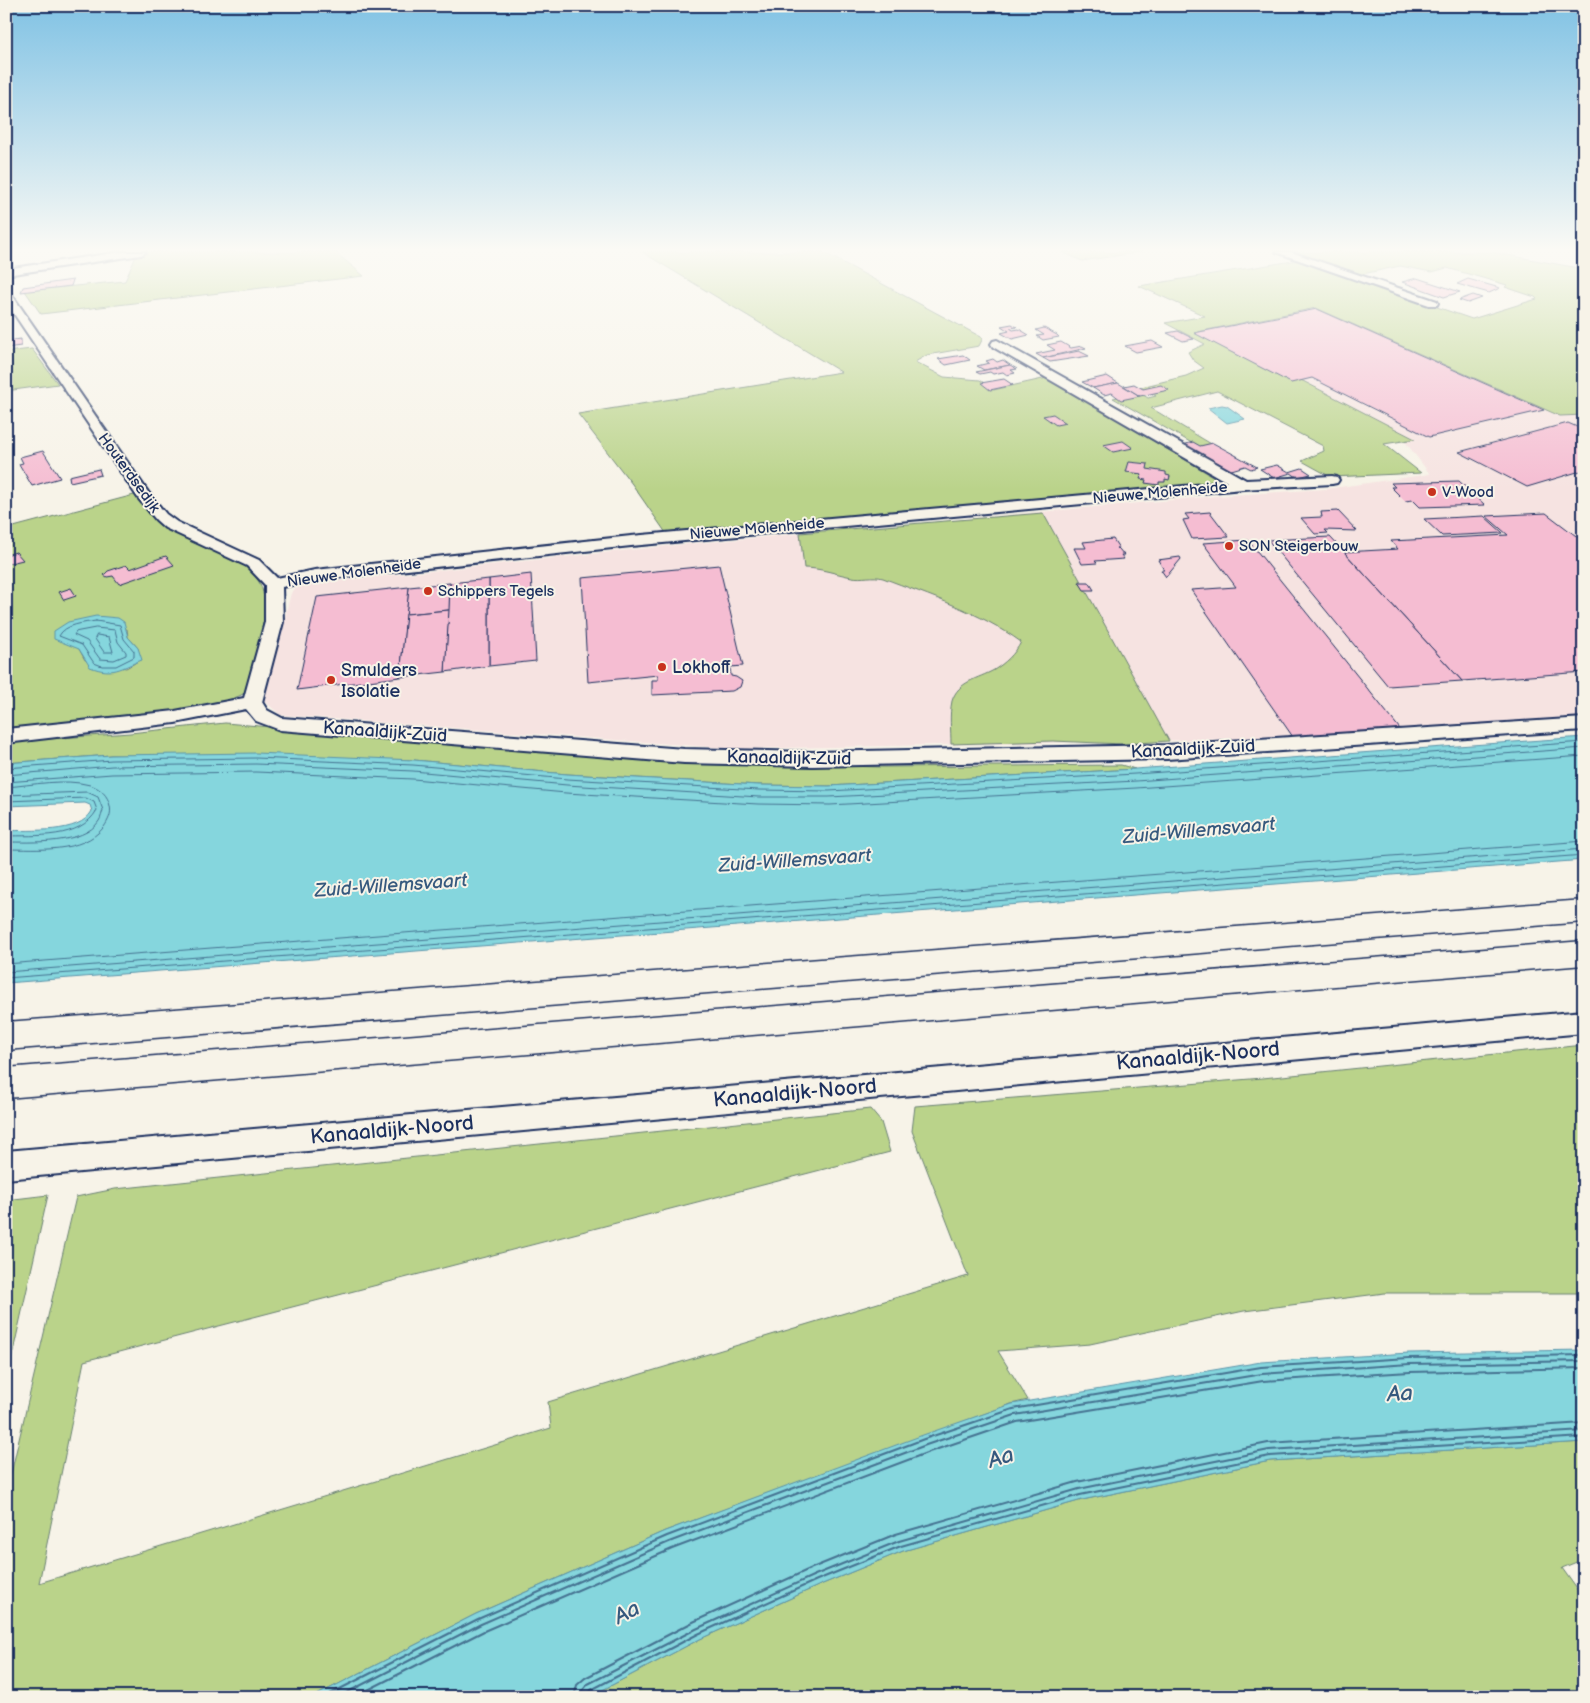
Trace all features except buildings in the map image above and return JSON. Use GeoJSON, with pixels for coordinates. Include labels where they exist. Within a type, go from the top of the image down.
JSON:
{"type":"FeatureCollection","features":[{"type":"Feature","properties":{"kind":"highway"},"geometry":{"type":"LineString","coordinates":[[6,1036],[1584,911]]}},
{"type":"Feature","properties":{"kind":"highway"},"geometry":{"type":"LineString","coordinates":[[6,1083],[1584,953]]}},
{"type":"Feature","properties":{"kind":"street","name":"Houterdsedijk"},"geometry":{"type":"LineString","coordinates":[[32,331],[143,495],[161,517],[182,530],[253,563],[273,584]]}},
{"type":"Feature","properties":{"kind":"street","name":"Nieuwe Molenheide"},"geometry":{"type":"LineString","coordinates":[[997,344],[1243,485]]}},
{"type":"Feature","properties":{"kind":"street","name":"Nieuwe Molenheide"},"geometry":{"type":"LineString","coordinates":[[273,584],[315,576],[631,541],[1243,485],[1332,480]]}},
{"type":"Feature","properties":{"kind":"street"},"geometry":{"type":"LineString","coordinates":[[6,736],[175,717],[252,702],[274,622],[273,584]]}},
{"type":"Feature","properties":{"kind":"street","name":"Kanaaldijk-Zuid"},"geometry":{"type":"LineString","coordinates":[[252,702],[258,714],[265,719],[280,724],[684,756],[812,759],[1167,752],[1584,724]]}},
{"type":"Feature","properties":{"kind":"street","name":"Kanaaldijk-Noord"},"geometry":{"type":"LineString","coordinates":[[6,1165],[1584,1022]]}},
{"type":"Feature","properties":{"kind":"shaded area"},"geometry":{"type":"Polygon","coordinates":[[[1193,331],[1382,331],[1584,417],[1584,716],[1286,738],[737,749],[281,715],[264,701],[291,593],[299,585],[686,544],[1217,496],[1326,489],[1430,474],[1406,443],[1193,331]]]}},
{"type":"Feature","properties":{"kind":"green space"},"geometry":{"type":"Polygon","coordinates":[[[774,331],[971,331],[983,338],[979,346],[927,355],[915,362],[944,377],[980,380],[993,390],[1047,378],[1214,477],[1213,485],[666,533],[632,484],[578,414],[841,372],[774,331]]]}},
{"type":"Feature","properties":{"kind":"green space"},"geometry":{"type":"Polygon","coordinates":[[[1181,331],[1200,331],[1197,332],[1270,364],[1415,439],[1384,444],[1421,473],[1331,477],[1302,461],[1324,451],[1323,446],[1217,391],[1151,408],[1223,451],[1211,454],[1113,398],[1140,393],[1148,398],[1156,396],[1141,387],[1186,376],[1204,368],[1193,360],[1188,352],[1205,344],[1181,331]]]}},
{"type":"Feature","properties":{"kind":"green space"},"geometry":{"type":"Polygon","coordinates":[[[1369,331],[1584,331],[1584,407],[1579,408],[1584,415],[1560,416],[1369,331]]]}},
{"type":"Feature","properties":{"kind":"green space"},"geometry":{"type":"Polygon","coordinates":[[[32,349],[58,384],[6,391],[6,352],[32,349]]]}},
{"type":"Feature","properties":{"kind":"green space"},"geometry":{"type":"Polygon","coordinates":[[[134,495],[156,519],[172,532],[215,549],[241,563],[255,576],[264,596],[264,620],[257,664],[254,679],[248,690],[234,698],[174,711],[94,721],[6,728],[6,529],[134,495]],[[127,629],[79,649],[85,660],[126,668],[135,663],[138,648],[128,637],[127,629]]]}},
{"type":"Feature","properties":{"kind":"green space"},"geometry":{"type":"Polygon","coordinates":[[[1043,513],[1169,741],[1123,744],[1053,741],[951,744],[951,712],[955,694],[969,681],[994,670],[1002,664],[1013,654],[1021,642],[972,613],[883,578],[846,576],[804,568],[800,533],[1043,513]]]}},
{"type":"Feature","properties":{"kind":"green space"},"geometry":{"type":"Polygon","coordinates":[[[225,723],[667,762],[883,767],[1121,765],[1135,769],[829,786],[759,785],[567,774],[414,760],[111,755],[6,763],[6,742],[130,733],[225,723]]]}},
{"type":"Feature","properties":{"kind":"green space"},"geometry":{"type":"Polygon","coordinates":[[[1584,1045],[1584,1293],[1385,1293],[1244,1311],[1090,1344],[998,1351],[1028,1400],[1011,1404],[665,1531],[476,1614],[313,1697],[6,1697],[6,1495],[76,1197],[115,1189],[870,1109],[881,1122],[890,1152],[84,1361],[39,1583],[551,1428],[548,1402],[968,1276],[912,1131],[915,1106],[1263,1078],[1584,1045]]]}},
{"type":"Feature","properties":{"kind":"green space"},"geometry":{"type":"Polygon","coordinates":[[[48,1195],[6,1383],[6,1200],[48,1195]]]}},
{"type":"Feature","properties":{"kind":"green space"},"geometry":{"type":"Polygon","coordinates":[[[1584,1442],[1584,1559],[1562,1568],[1584,1599],[1584,1697],[589,1697],[700,1639],[820,1585],[903,1551],[1082,1500],[1270,1461],[1584,1442]]]}},
{"type":"Feature","properties":{"kind":"water"},"geometry":{"type":"Polygon","coordinates":[[[1222,405],[1227,406],[1245,419],[1227,423],[1208,408],[1222,405]]]}},
{"type":"Feature","properties":{"kind":"water"},"geometry":{"type":"Polygon","coordinates":[[[96,616],[118,618],[124,622],[128,637],[138,648],[142,660],[117,670],[98,670],[90,667],[79,649],[54,639],[54,631],[68,622],[96,616]]]}},
{"type":"Feature","properties":{"kind":"water","name":"Zuid-Willemsvaart"},"geometry":{"type":"Polygon","coordinates":[[[1584,737],[1584,860],[6,983],[6,831],[66,827],[86,819],[92,811],[90,805],[85,803],[6,806],[6,763],[111,755],[256,753],[414,760],[567,774],[759,785],[829,786],[1135,769],[1584,737]]]}},
{"type":"Feature","properties":{"kind":"water","name":"Aa"},"geometry":{"type":"Polygon","coordinates":[[[1584,1350],[1584,1442],[1270,1461],[1082,1500],[903,1551],[820,1585],[700,1639],[589,1697],[313,1697],[476,1614],[665,1531],[1012,1404],[1261,1362],[1409,1353],[1584,1350]]]}},
{"type":"Feature","properties":{"kind":"place","name":"V-Wood"},"geometry":{"type":"Point","coordinates":[1432,492]}},
{"type":"Feature","properties":{"kind":"place","name":"SON Steigerbouw"},"geometry":{"type":"Point","coordinates":[1229,546]}},
{"type":"Feature","properties":{"kind":"place","name":"Schippers Tegels"},"geometry":{"type":"Point","coordinates":[428,591]}},
{"type":"Feature","properties":{"kind":"place","name":"Lokhoff"},"geometry":{"type":"Point","coordinates":[662,667]}},
{"type":"Feature","properties":{"kind":"place","name":"Smulders Isolatie"},"geometry":{"type":"Point","coordinates":[331,680]}}]}
